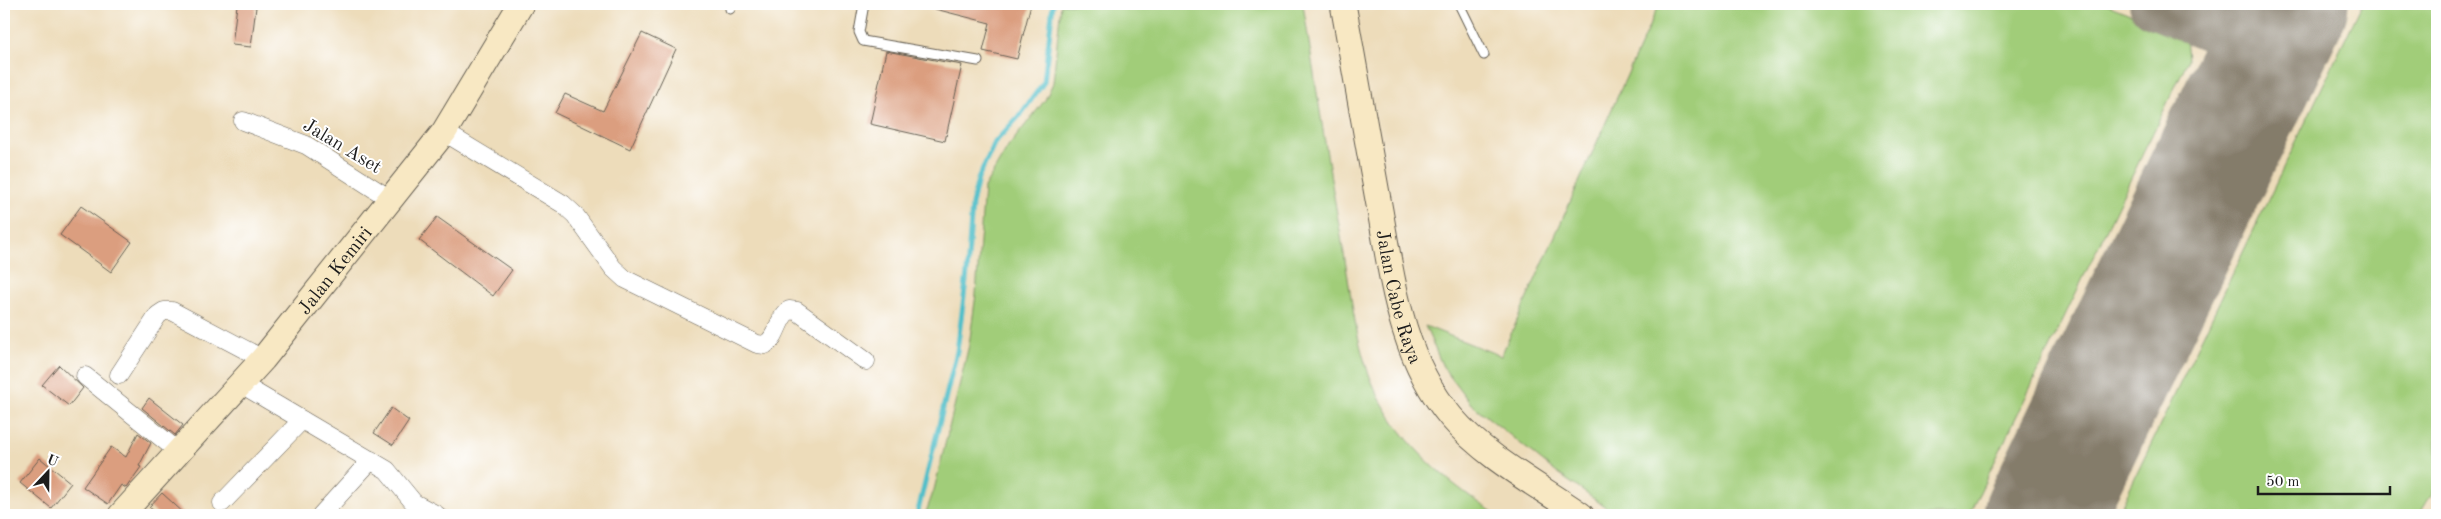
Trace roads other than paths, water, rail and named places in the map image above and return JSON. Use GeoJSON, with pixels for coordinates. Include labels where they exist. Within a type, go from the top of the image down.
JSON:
{"type":"FeatureCollection","features":[{"type":"Feature","properties":{"kind":"street","name":"Jalan Kemiri"},"geometry":{"type":"LineString","coordinates":[[121,515],[263,359],[444,132],[521,4]]}},
{"type":"Feature","properties":{"kind":"street","name":"Jalan Cabe Raya"},"geometry":{"type":"LineString","coordinates":[[1343,4],[1395,291],[1408,342],[1427,384],[1452,417],[1471,437],[1581,515]]}},
{"type":"Feature","properties":{"kind":"street","name":"Jalan Aset"},"geometry":{"type":"LineString","coordinates":[[243,121],[306,145],[390,199]]}},
{"type":"Feature","properties":{"kind":"street"},"geometry":{"type":"LineString","coordinates":[[444,132],[563,204],[575,214],[613,268],[636,286],[758,344],[765,345],[772,341],[785,313],[790,310],[797,311],[866,362]]}},
{"type":"Feature","properties":{"kind":"street"},"geometry":{"type":"LineString","coordinates":[[119,375],[158,315],[167,310],[263,359]]}},
{"type":"Feature","properties":{"kind":"street"},"geometry":{"type":"LineString","coordinates":[[85,376],[179,452]]}},
{"type":"Feature","properties":{"kind":"street"},"geometry":{"type":"LineString","coordinates":[[241,384],[387,470],[414,503],[432,514]]}},
{"type":"Feature","properties":{"kind":"street"},"geometry":{"type":"LineString","coordinates":[[222,503],[302,420]]}},
{"type":"Feature","properties":{"kind":"street"},"geometry":{"type":"LineString","coordinates":[[321,515],[371,460]]}},
{"type":"Feature","properties":{"kind":"lane"},"geometry":{"type":"LineString","coordinates":[[864,4],[859,32],[863,41],[978,61]]}},
{"type":"Feature","properties":{"kind":"lane"},"geometry":{"type":"LineString","coordinates":[[1464,6],[1484,55]]}},
{"type":"Feature","properties":{"kind":"waterway"},"geometry":{"type":"LineString","coordinates":[[917,515],[957,351],[967,273],[972,204],[978,179],[995,142],[1021,114],[1044,82],[1053,4]]}}]}
